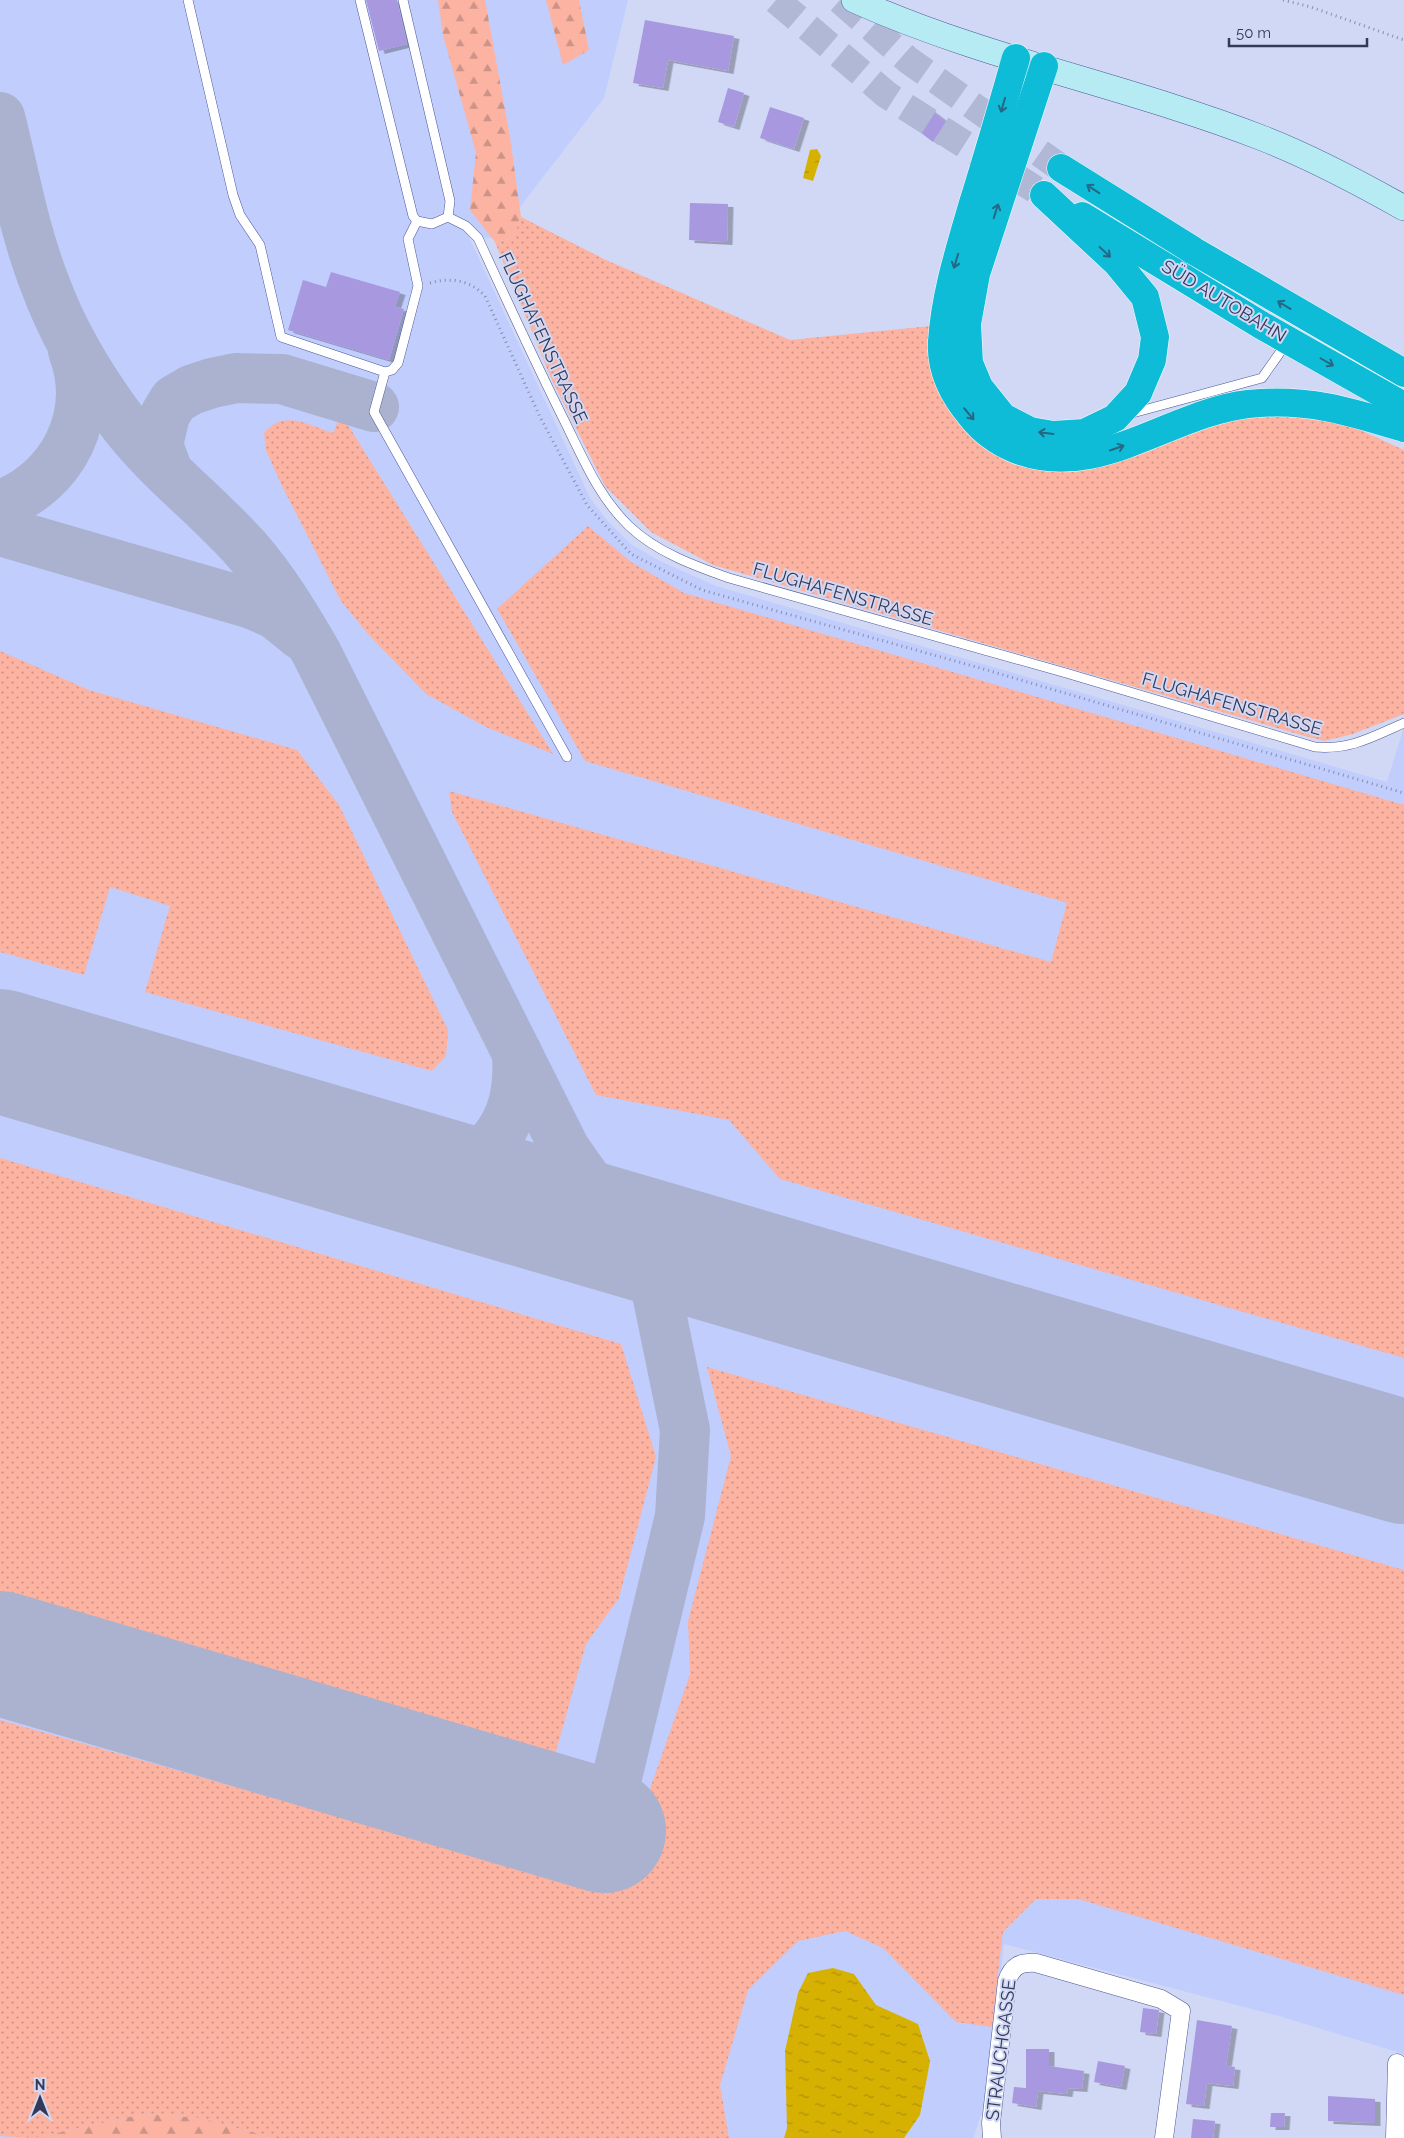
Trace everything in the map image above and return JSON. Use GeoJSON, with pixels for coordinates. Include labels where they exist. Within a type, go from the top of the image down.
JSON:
{"type":"FeatureCollection","features":[{"type":"Feature","properties":{"kind":"highway"},"geometry":{"type":"LineString","coordinates":[[1016,58],[953,270],[942,344],[945,373],[958,400],[980,427],[1005,445],[1028,454],[1053,459],[1083,457],[1116,449],[1166,427],[1205,414],[1247,404],[1296,403],[1339,408],[1404,428]]}},
{"type":"Feature","properties":{"kind":"highway"},"geometry":{"type":"LineString","coordinates":[[1044,66],[976,274],[967,324],[969,363],[979,387],[1003,417],[1030,431],[1053,435],[1084,433],[1115,418]]}},
{"type":"Feature","properties":{"kind":"highway","name":"SÜD AUTOBAHN"},"geometry":{"type":"LineString","coordinates":[[1061,168],[1194,251],[1404,373]]}},
{"type":"Feature","properties":{"kind":"highway","name":"SÜD AUTOBAHN"},"geometry":{"type":"LineString","coordinates":[[1115,418],[1138,393],[1152,360],[1155,337],[1145,297],[1117,264],[1044,195],[1289,341],[1404,406]]}},
{"type":"Feature","properties":{"kind":"main road"},"geometry":{"type":"LineString","coordinates":[[854,0],[903,22],[1147,98],[1262,138],[1314,161],[1404,208]]}},
{"type":"Feature","properties":{"kind":"street","name":"STRAUCHGASSE"},"geometry":{"type":"LineString","coordinates":[[992,2138],[991,2123],[1007,1981],[1011,1971],[1023,1962],[1036,1963],[1161,1999],[1181,2011],[1164,2138]]}},
{"type":"Feature","properties":{"kind":"street"},"geometry":{"type":"LineString","coordinates":[[1395,2138],[1397,2063]]}},
{"type":"Feature","properties":{"kind":"lane"},"geometry":{"type":"LineString","coordinates":[[188,0],[233,195],[240,215],[260,245],[281,337],[385,372],[392,370],[398,363],[418,286],[408,239],[418,221]]}},
{"type":"Feature","properties":{"kind":"lane"},"geometry":{"type":"LineString","coordinates":[[360,0],[410,208],[418,221],[432,224],[448,217],[450,201],[403,0]]}},
{"type":"Feature","properties":{"kind":"lane","name":"FLUGHAFENSTRASSE"},"geometry":{"type":"LineString","coordinates":[[448,217],[466,226],[478,238],[538,369],[601,494],[630,527],[679,558],[729,578],[1066,673],[1315,747],[1336,749],[1354,745],[1404,723]]}},
{"type":"Feature","properties":{"kind":"lane"},"geometry":{"type":"LineString","coordinates":[[1115,418],[1262,378],[1289,341]]}},
{"type":"Feature","properties":{"kind":"lane"},"geometry":{"type":"LineString","coordinates":[[385,372],[374,412],[567,757]]}},
{"type":"Feature","properties":{"kind":"path"},"geometry":{"type":"LineString","coordinates":[[1283,0],[1404,40]]}},
{"type":"Feature","properties":{"kind":"path"},"geometry":{"type":"LineString","coordinates":[[1296,0],[1299,4]]}},
{"type":"Feature","properties":{"kind":"path"},"geometry":{"type":"LineString","coordinates":[[418,286],[453,279],[469,283],[485,296],[540,417],[587,505],[631,554],[702,590],[980,668],[1404,793]]}},
{"type":"Feature","properties":{"kind":"shaded area"},"geometry":{"type":"Polygon","coordinates":[[[0,0],[628,0],[604,98],[496,238],[469,237],[590,498],[607,520],[632,545],[660,561],[716,586],[1387,782],[1404,727],[1404,2054],[1279,2016],[1004,1944],[985,2104],[973,2138],[0,2138],[0,0]]]}},
{"type":"Feature","properties":{"kind":"green space"},"geometry":{"type":"Polygon","coordinates":[[[438,0],[485,0],[510,137],[521,217],[513,238],[495,242],[470,210],[476,153],[443,35],[438,0]]]}},
{"type":"Feature","properties":{"kind":"green space"},"geometry":{"type":"Polygon","coordinates":[[[546,0],[579,0],[589,50],[563,65],[546,0]]]}},
{"type":"Feature","properties":{"kind":"green space"},"geometry":{"type":"Polygon","coordinates":[[[521,217],[606,260],[790,340],[931,326],[1009,461],[1050,471],[1089,470],[1201,428],[1247,416],[1300,414],[1351,426],[1404,450],[1404,714],[1353,734],[1324,741],[713,565],[651,532],[605,486],[551,378],[495,242],[513,238],[521,217]]]}},
{"type":"Feature","properties":{"kind":"green space"},"geometry":{"type":"Polygon","coordinates":[[[341,414],[553,754],[486,727],[426,694],[368,634],[341,601],[281,484],[266,450],[264,433],[272,426],[288,420],[305,423],[333,433],[341,414]]]}},
{"type":"Feature","properties":{"kind":"green space"},"geometry":{"type":"Polygon","coordinates":[[[588,526],[631,562],[684,593],[1404,805],[1404,1358],[780,1179],[729,1120],[596,1095],[452,812],[449,791],[1051,962],[1067,903],[585,761],[497,609],[588,526]]]}},
{"type":"Feature","properties":{"kind":"green space"},"geometry":{"type":"Polygon","coordinates":[[[0,651],[89,690],[297,750],[339,805],[448,1030],[446,1056],[432,1071],[145,992],[170,906],[110,887],[84,975],[0,952],[0,651]]]}},
{"type":"Feature","properties":{"kind":"green space"},"geometry":{"type":"Polygon","coordinates":[[[0,1158],[621,1344],[656,1457],[619,1598],[586,1644],[555,1755],[0,1593],[0,1158]]]}},
{"type":"Feature","properties":{"kind":"green space"},"geometry":{"type":"Polygon","coordinates":[[[707,1367],[1404,1570],[1404,1995],[1078,1899],[1036,1899],[1003,1932],[992,2027],[956,2022],[883,1948],[845,1931],[798,1941],[748,1990],[720,2085],[729,2138],[273,2138],[200,2118],[143,2114],[35,2138],[0,2136],[0,1720],[605,1892],[625,1861],[690,1674],[688,1621],[731,1456],[707,1367]]]}},
{"type":"Feature","properties":{"kind":"green space"},"geometry":{"type":"Polygon","coordinates":[[[143,2114],[200,2118],[273,2138],[35,2138],[143,2114]]]}},
{"type":"Feature","properties":{"kind":"water"},"geometry":{"type":"Polygon","coordinates":[[[817,149],[821,156],[813,181],[803,178],[810,150],[817,149]]]}},
{"type":"Feature","properties":{"kind":"water"},"geometry":{"type":"Polygon","coordinates":[[[833,1968],[854,1974],[876,2005],[918,2024],[930,2061],[920,2115],[904,2138],[784,2138],[787,2128],[785,2051],[798,1993],[808,1973],[833,1968]]]}},
{"type":"Feature","properties":{"kind":"building"},"geometry":{"type":"Polygon","coordinates":[[[366,0],[397,0],[407,44],[379,51],[366,0]]]}},
{"type":"Feature","properties":{"kind":"building"},"geometry":{"type":"Polygon","coordinates":[[[645,20],[734,36],[728,71],[668,60],[663,88],[633,83],[645,20]]]}},
{"type":"Feature","properties":{"kind":"building"},"geometry":{"type":"Polygon","coordinates":[[[728,88],[744,93],[734,127],[718,122],[728,88]]]}},
{"type":"Feature","properties":{"kind":"building"},"geometry":{"type":"Polygon","coordinates":[[[923,104],[947,122],[933,142],[908,123],[923,104]]]}},
{"type":"Feature","properties":{"kind":"building"},"geometry":{"type":"Polygon","coordinates":[[[770,107],[804,118],[794,149],[760,138],[770,107]]]}},
{"type":"Feature","properties":{"kind":"building"},"geometry":{"type":"Polygon","coordinates":[[[690,203],[728,204],[727,242],[689,240],[690,203]]]}},
{"type":"Feature","properties":{"kind":"building"},"geometry":{"type":"Polygon","coordinates":[[[331,272],[400,292],[395,307],[404,309],[389,360],[288,330],[303,280],[326,287],[331,272]]]}},
{"type":"Feature","properties":{"kind":"building"},"geometry":{"type":"Polygon","coordinates":[[[1143,2008],[1159,2010],[1156,2034],[1140,2032],[1143,2008]]]}},
{"type":"Feature","properties":{"kind":"building"},"geometry":{"type":"Polygon","coordinates":[[[1197,2020],[1232,2026],[1226,2066],[1235,2067],[1233,2086],[1207,2083],[1204,2106],[1186,2104],[1197,2020]]]}},
{"type":"Feature","properties":{"kind":"building"},"geometry":{"type":"Polygon","coordinates":[[[1026,2049],[1049,2049],[1049,2066],[1084,2071],[1082,2089],[1068,2088],[1067,2094],[1038,2091],[1036,2107],[1012,2103],[1014,2087],[1026,2088],[1026,2049]]]}},
{"type":"Feature","properties":{"kind":"building"},"geometry":{"type":"Polygon","coordinates":[[[1098,2061],[1125,2066],[1121,2087],[1094,2082],[1098,2061]]]}},
{"type":"Feature","properties":{"kind":"building"},"geometry":{"type":"Polygon","coordinates":[[[1328,2096],[1375,2099],[1375,2123],[1328,2121],[1328,2096]]]}},
{"type":"Feature","properties":{"kind":"building"},"geometry":{"type":"Polygon","coordinates":[[[1271,2113],[1285,2113],[1284,2127],[1270,2127],[1271,2113]]]}},
{"type":"Feature","properties":{"kind":"building"},"geometry":{"type":"Polygon","coordinates":[[[1193,2119],[1215,2121],[1213,2138],[1191,2138],[1193,2119]]]}},
{"type":"Feature","properties":{"kind":"taxiway"},"geometry":{"type":"LineString","coordinates":[[0,117],[25,222],[38,264],[52,302],[77,353],[107,401],[132,434],[246,549],[284,599],[316,652],[565,1149],[591,1186],[624,1218],[656,1243]]}},
{"type":"Feature","properties":{"kind":"taxiway"},"geometry":{"type":"LineString","coordinates":[[0,505],[22,494],[41,480],[57,463],[69,443],[77,422],[81,399],[79,375],[73,351]]}},
{"type":"Feature","properties":{"kind":"taxiway"},"geometry":{"type":"LineString","coordinates":[[168,472],[158,445],[165,415],[174,400],[191,390],[212,383],[236,378],[282,379],[374,407]]}},
{"type":"Feature","properties":{"kind":"taxiway"},"geometry":{"type":"LineString","coordinates":[[0,531],[252,604],[275,614],[301,635]]}},
{"type":"Feature","properties":{"kind":"taxiway"},"geometry":{"type":"LineString","coordinates":[[411,1171],[463,1164],[479,1157],[484,1152],[500,1133],[511,1112],[516,1089],[517,1053]]}},
{"type":"Feature","properties":{"kind":"taxiway"},"geometry":{"type":"LineString","coordinates":[[604,1831],[680,1516],[685,1430],[646,1240]]}},
{"type":"Feature","properties":{"kind":"runway"},"geometry":{"type":"LineString","coordinates":[[0,1051],[1404,1462]]}},
{"type":"Feature","properties":{"kind":"runway"},"geometry":{"type":"LineString","coordinates":[[0,1653],[604,1831]]}},
{"type":"Feature","properties":{"kind":"tunnel"},"geometry":{"type":"LineString","coordinates":[[776,0],[887,95],[1044,195]]}},
{"type":"Feature","properties":{"kind":"tunnel"},"geometry":{"type":"LineString","coordinates":[[840,0],[908,60],[1061,168]]}}]}
